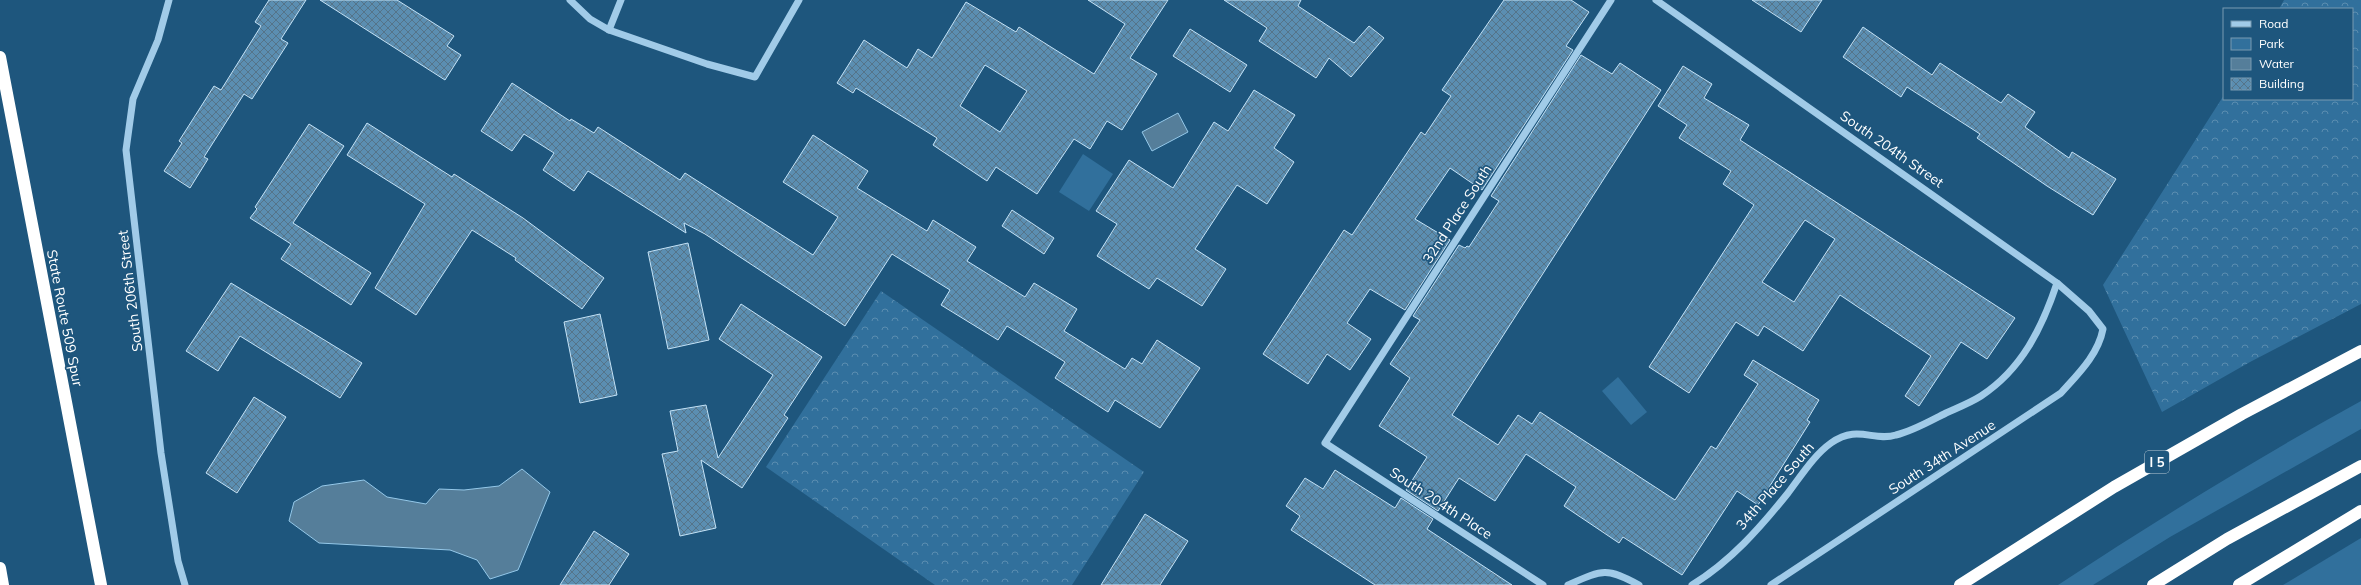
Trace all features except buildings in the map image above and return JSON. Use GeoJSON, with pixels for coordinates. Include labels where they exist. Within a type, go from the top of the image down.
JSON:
{"type":"FeatureCollection","features":[{"type":"Feature","properties":{"kind":"highway","name":"State Route 509 Spur"},"geometry":{"type":"LineString","coordinates":[[0,57],[101,585]]}},
{"type":"Feature","properties":{"kind":"highway","name":"I 5"},"geometry":{"type":"LineString","coordinates":[[1960,585],[2114,487],[2242,414],[2361,351]]}},
{"type":"Feature","properties":{"kind":"highway"},"geometry":{"type":"LineString","coordinates":[[2153,585],[2227,539],[2361,466]]}},
{"type":"Feature","properties":{"kind":"highway"},"geometry":{"type":"LineString","coordinates":[[2239,585],[2361,511]]}},
{"type":"Feature","properties":{"kind":"highway"},"geometry":{"type":"LineString","coordinates":[[0,568],[3,585]]}},
{"type":"Feature","properties":{"kind":"street","name":"South 206th Street"},"geometry":{"type":"LineString","coordinates":[[169,0],[158,40],[132,98],[126,150],[162,454],[178,561],[185,585]]}},
{"type":"Feature","properties":{"kind":"street"},"geometry":{"type":"LineString","coordinates":[[570,0],[590,19],[609,30],[707,64],[756,77],[799,0]]}},
{"type":"Feature","properties":{"kind":"street"},"geometry":{"type":"LineString","coordinates":[[609,30],[621,0]]}},
{"type":"Feature","properties":{"kind":"street","name":"32nd Place South"},"geometry":{"type":"LineString","coordinates":[[1325,443],[1611,0]]}},
{"type":"Feature","properties":{"kind":"street","name":"South 204th Street"},"geometry":{"type":"LineString","coordinates":[[1656,0],[2057,283],[2089,311],[2103,330]]}},
{"type":"Feature","properties":{"kind":"street","name":"34th Place South"},"geometry":{"type":"LineString","coordinates":[[1692,585],[1730,558],[1784,498],[1819,453],[1832,442],[1860,432],[1895,436],[1980,397],[1996,385],[2014,368],[2031,344],[2048,310],[2057,283]]}},
{"type":"Feature","properties":{"kind":"street","name":"South 34th Avenue"},"geometry":{"type":"LineString","coordinates":[[1771,585],[2061,393],[2086,366],[2101,342],[2103,330]]}},
{"type":"Feature","properties":{"kind":"street","name":"South 204th Place"},"geometry":{"type":"LineString","coordinates":[[1325,443],[1543,585]]}},
{"type":"Feature","properties":{"kind":"street"},"geometry":{"type":"LineString","coordinates":[[1568,585],[1596,572],[1609,572],[1619,574],[1639,585]]}},
{"type":"Feature","properties":{"kind":"green space"},"geometry":{"type":"Polygon","coordinates":[[[2284,0],[2361,0],[2361,304],[2250,362],[2162,412],[2103,285],[2223,97],[2223,100],[2353,100],[2353,8],[2280,8],[2284,0]]]}},
{"type":"Feature","properties":{"kind":"green space"},"geometry":{"type":"Polygon","coordinates":[[[1083,154],[1113,174],[1089,211],[1059,192],[1083,154]]]}},
{"type":"Feature","properties":{"kind":"green space"},"geometry":{"type":"Polygon","coordinates":[[[881,291],[1144,472],[1072,585],[935,585],[766,467],[881,291]]]}},
{"type":"Feature","properties":{"kind":"green space"},"geometry":{"type":"Polygon","coordinates":[[[1618,377],[1647,412],[1631,425],[1602,391],[1618,377]]]}},
{"type":"Feature","properties":{"kind":"green space"},"geometry":{"type":"Polygon","coordinates":[[[2361,401],[2361,429],[2170,537],[2093,585],[2058,585],[2208,490],[2361,401]]]}},
{"type":"Feature","properties":{"kind":"green space"},"geometry":{"type":"Polygon","coordinates":[[[2361,538],[2361,585],[2283,585],[2361,538]]]}},
{"type":"Feature","properties":{"kind":"water"},"geometry":{"type":"Polygon","coordinates":[[[1178,113],[1188,132],[1152,151],[1142,132],[1178,113]]]}},
{"type":"Feature","properties":{"kind":"water"},"geometry":{"type":"Polygon","coordinates":[[[522,469],[550,492],[518,570],[490,579],[477,560],[450,550],[319,543],[289,521],[294,502],[322,486],[364,480],[387,497],[426,504],[439,489],[464,490],[499,486],[522,469]]]}}]}
